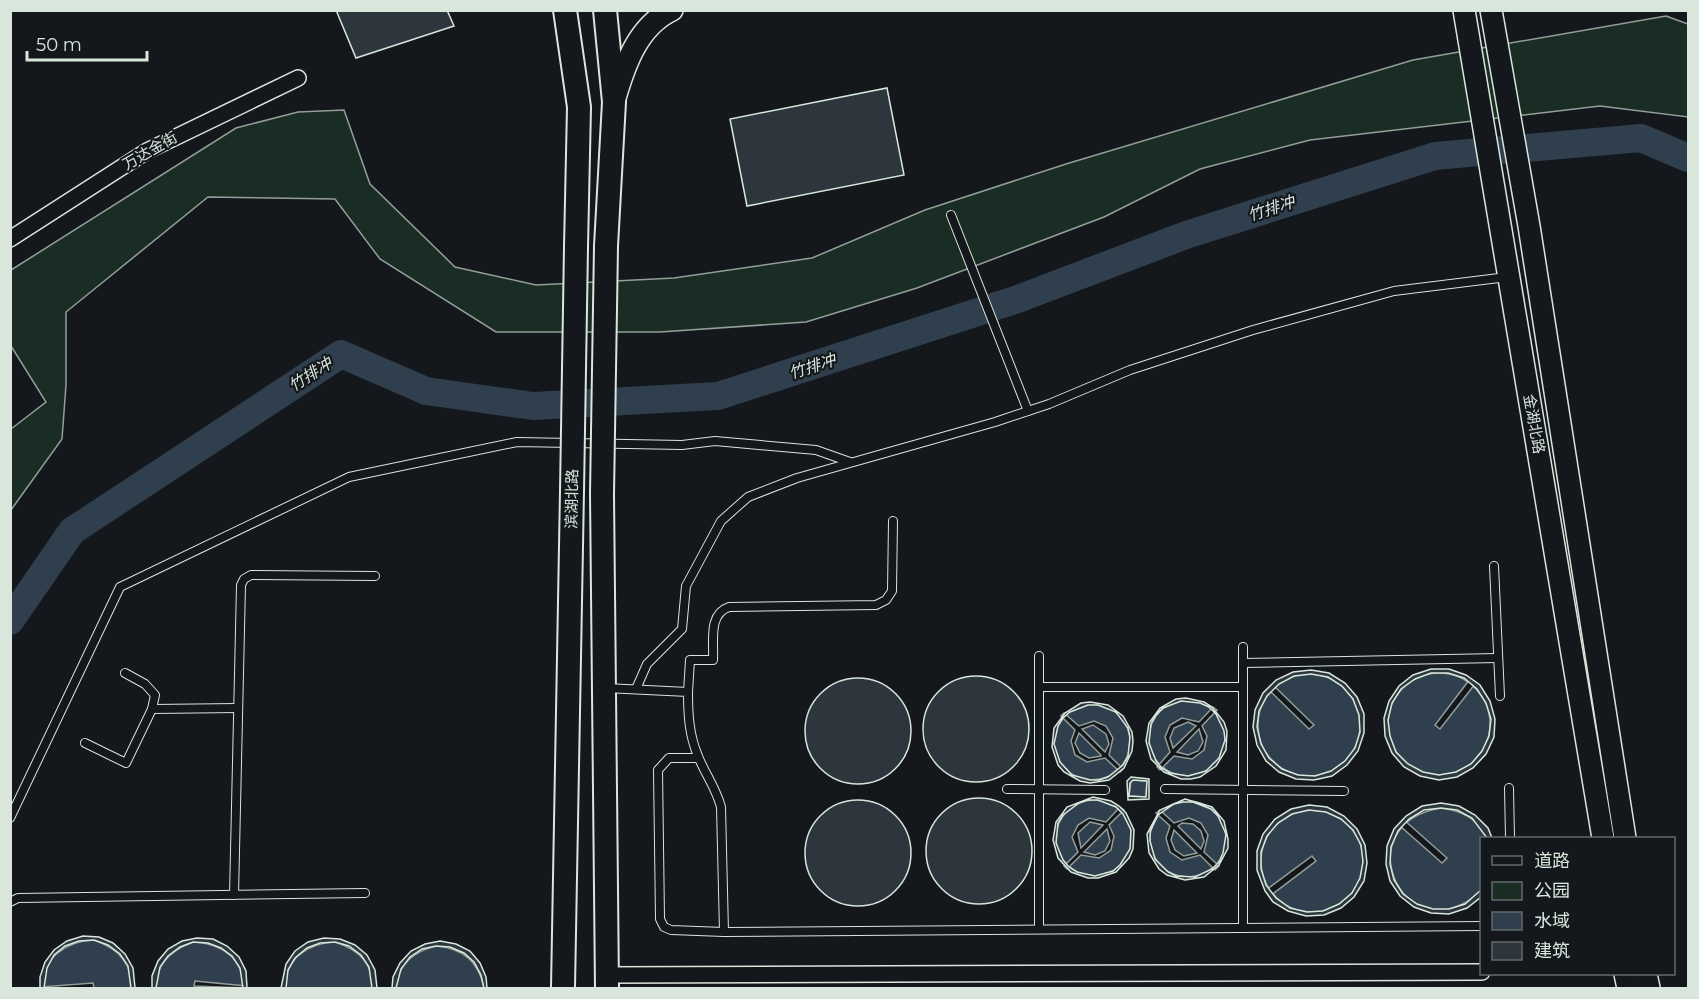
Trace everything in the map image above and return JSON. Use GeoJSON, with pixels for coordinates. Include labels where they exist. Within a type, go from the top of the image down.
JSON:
{"type":"FeatureCollection","features":[{"type":"Feature","properties":{"kind":"main road","name":"滨湖北路"},"geometry":{"type":"LineString","coordinates":[[563,988],[579,107],[565,10]]}},
{"type":"Feature","properties":{"kind":"main road","name":"滨湖北路"},"geometry":{"type":"LineString","coordinates":[[605,10],[614,102],[606,246],[602,494],[607,982]]}},
{"type":"Feature","properties":{"kind":"main road"},"geometry":{"type":"LineString","coordinates":[[614,102],[624,64],[640,37],[663,15],[672,10]]}},
{"type":"Feature","properties":{"kind":"main road","name":"金湖北路"},"geometry":{"type":"LineString","coordinates":[[1492,17],[1529,226],[1625,837]]}},
{"type":"Feature","properties":{"kind":"main road","name":"金湖北路"},"geometry":{"type":"LineString","coordinates":[[1466,19],[1603,837]]}},
{"type":"Feature","properties":{"kind":"street","name":"万达金街"},"geometry":{"type":"LineString","coordinates":[[10,239],[147,151],[298,78]]}},
{"type":"Feature","properties":{"kind":"street"},"geometry":{"type":"LineString","coordinates":[[607,982],[1319,981],[1480,972]]}},
{"type":"Feature","properties":{"kind":"lane"},"geometry":{"type":"LineString","coordinates":[[951,215],[1028,411]]}},
{"type":"Feature","properties":{"kind":"lane"},"geometry":{"type":"LineString","coordinates":[[636,689],[646,664],[682,629],[686,586],[721,521],[748,497],[797,478],[1028,411],[1130,370],[1253,330],[1394,291],[1509,277]]}},
{"type":"Feature","properties":{"kind":"lane"},"geometry":{"type":"LineString","coordinates":[[10,818],[120,587],[349,477],[516,442],[682,445],[715,441],[816,450],[851,463]]}},
{"type":"Feature","properties":{"kind":"lane"},"geometry":{"type":"LineString","coordinates":[[724,932],[721,807],[716,788],[698,758],[688,717],[690,660],[713,660],[715,617],[721,610],[876,605],[886,600],[892,591],[894,521]]}},
{"type":"Feature","properties":{"kind":"lane"},"geometry":{"type":"LineString","coordinates":[[1494,566],[1500,696]]}},
{"type":"Feature","properties":{"kind":"lane"},"geometry":{"type":"LineString","coordinates":[[234,895],[241,585],[244,579],[251,575],[375,576]]}},
{"type":"Feature","properties":{"kind":"lane"},"geometry":{"type":"LineString","coordinates":[[1243,647],[1243,928]]}},
{"type":"Feature","properties":{"kind":"lane"},"geometry":{"type":"LineString","coordinates":[[1039,656],[1039,929]]}},
{"type":"Feature","properties":{"kind":"lane"},"geometry":{"type":"LineString","coordinates":[[1243,663],[1498,658]]}},
{"type":"Feature","properties":{"kind":"lane"},"geometry":{"type":"LineString","coordinates":[[85,743],[126,763],[152,709],[155,695],[152,689],[125,673]]}},
{"type":"Feature","properties":{"kind":"lane"},"geometry":{"type":"LineString","coordinates":[[1039,687],[1243,687]]}},
{"type":"Feature","properties":{"kind":"lane"},"geometry":{"type":"LineString","coordinates":[[604,688],[688,692]]}},
{"type":"Feature","properties":{"kind":"lane"},"geometry":{"type":"LineString","coordinates":[[152,709],[238,708]]}},
{"type":"Feature","properties":{"kind":"lane"},"geometry":{"type":"LineString","coordinates":[[698,758],[669,758],[658,770],[660,919],[664,927],[671,930],[724,932],[1480,926]]}},
{"type":"Feature","properties":{"kind":"lane"},"geometry":{"type":"LineString","coordinates":[[1509,788],[1510,837]]}},
{"type":"Feature","properties":{"kind":"lane"},"geometry":{"type":"LineString","coordinates":[[1007,789],[1105,790]]}},
{"type":"Feature","properties":{"kind":"lane"},"geometry":{"type":"LineString","coordinates":[[1165,789],[1344,791]]}},
{"type":"Feature","properties":{"kind":"lane"},"geometry":{"type":"LineString","coordinates":[[10,902],[18,898],[364,893]]}},
{"type":"Feature","properties":{"kind":"green space"},"geometry":{"type":"Polygon","coordinates":[[[1666,16],[1688,24],[1688,117],[1600,106],[1310,140],[1200,169],[1104,217],[917,288],[806,322],[660,332],[496,332],[380,259],[335,199],[208,197],[66,312],[66,385],[62,439],[11,510],[11,429],[46,402],[11,346],[11,270],[236,128],[298,112],[344,110],[370,184],[455,267],[536,285],[674,278],[812,258],[925,210],[1066,164],[1413,60],[1666,16]]]}},
{"type":"Feature","properties":{"kind":"water"},"geometry":{"type":"Polygon","coordinates":[[[1439,673],[1458,677],[1475,688],[1486,705],[1490,724],[1486,743],[1475,760],[1458,771],[1439,775],[1420,771],[1403,760],[1392,743],[1388,724],[1392,705],[1403,688],[1420,677],[1439,673]]]}},
{"type":"Feature","properties":{"kind":"water"},"geometry":{"type":"Polygon","coordinates":[[[1309,674],[1328,678],[1345,689],[1356,706],[1360,725],[1356,744],[1345,761],[1328,772],[1309,776],[1290,772],[1273,761],[1262,744],[1258,725],[1262,706],[1273,689],[1290,678],[1309,674]]]}},
{"type":"Feature","properties":{"kind":"water"},"geometry":{"type":"Polygon","coordinates":[[[1187,700],[1201,703],[1214,711],[1222,724],[1225,738],[1222,752],[1214,765],[1201,773],[1187,776],[1173,773],[1160,765],[1152,752],[1149,738],[1152,724],[1160,711],[1173,703],[1187,700]]]}},
{"type":"Feature","properties":{"kind":"water"},"geometry":{"type":"Polygon","coordinates":[[[1092,704],[1106,707],[1119,715],[1127,728],[1130,742],[1127,756],[1119,769],[1106,777],[1092,780],[1078,777],[1065,769],[1057,756],[1054,742],[1057,728],[1065,715],[1078,707],[1092,704]]]}},
{"type":"Feature","properties":{"kind":"water"},"geometry":{"type":"Polygon","coordinates":[[[1131,780],[1147,781],[1146,797],[1129,796],[1131,780]]]}},
{"type":"Feature","properties":{"kind":"water"},"geometry":{"type":"Polygon","coordinates":[[[1094,800],[1108,803],[1121,811],[1129,824],[1132,838],[1129,852],[1121,865],[1108,873],[1094,876],[1080,873],[1067,865],[1059,852],[1056,838],[1059,824],[1067,811],[1080,803],[1094,800]]]}},
{"type":"Feature","properties":{"kind":"water"},"geometry":{"type":"Polygon","coordinates":[[[1188,801],[1203,804],[1215,812],[1223,824],[1226,839],[1223,854],[1215,866],[1203,874],[1188,877],[1173,874],[1161,866],[1153,854],[1150,839],[1153,824],[1161,812],[1173,804],[1188,801]]]}},
{"type":"Feature","properties":{"kind":"water"},"geometry":{"type":"Polygon","coordinates":[[[1441,808],[1456,811],[1479,825],[1486,837],[1480,837],[1480,890],[1470,900],[1456,907],[1434,910],[1415,903],[1401,890],[1392,872],[1391,852],[1398,833],[1414,818],[1441,808]]]}},
{"type":"Feature","properties":{"kind":"water"},"geometry":{"type":"Polygon","coordinates":[[[1312,810],[1331,814],[1348,825],[1359,842],[1363,861],[1359,880],[1348,897],[1331,908],[1312,912],[1293,908],[1276,897],[1265,880],[1261,861],[1265,842],[1276,825],[1293,814],[1312,810]]]}},
{"type":"Feature","properties":{"kind":"water"},"geometry":{"type":"Polygon","coordinates":[[[94,940],[110,947],[122,958],[129,971],[131,988],[44,988],[46,968],[57,953],[74,944],[94,940]]]}},
{"type":"Feature","properties":{"kind":"water"},"geometry":{"type":"Polygon","coordinates":[[[193,942],[212,945],[229,954],[240,968],[243,988],[156,988],[158,972],[166,959],[178,949],[193,942]]]}},
{"type":"Feature","properties":{"kind":"water"},"geometry":{"type":"Polygon","coordinates":[[[335,942],[357,953],[367,964],[372,979],[372,988],[286,988],[289,969],[300,954],[307,949],[335,942]]]}},
{"type":"Feature","properties":{"kind":"water"},"geometry":{"type":"Polygon","coordinates":[[[436,946],[462,953],[468,958],[478,971],[484,988],[396,988],[400,972],[408,960],[421,951],[436,946]]]}},
{"type":"Feature","properties":{"kind":"pier"},"geometry":{"type":"Polygon","coordinates":[[[1470,679],[1475,684],[1440,729],[1435,725],[1470,679]]]}},
{"type":"Feature","properties":{"kind":"pier"},"geometry":{"type":"Polygon","coordinates":[[[1273,685],[1314,725],[1309,729],[1269,690],[1273,685]]]}},
{"type":"Feature","properties":{"kind":"pier"},"geometry":{"type":"Polygon","coordinates":[[[1213,707],[1217,710],[1202,726],[1207,736],[1204,750],[1192,759],[1174,756],[1160,770],[1157,767],[1170,752],[1165,737],[1170,725],[1182,718],[1199,722],[1213,707]],[[1188,722],[1174,728],[1170,738],[1173,748],[1196,726],[1188,722]],[[1199,729],[1177,752],[1188,755],[1198,751],[1203,742],[1199,729]]]}},
{"type":"Feature","properties":{"kind":"pier"},"geometry":{"type":"Polygon","coordinates":[[[1064,713],[1079,726],[1094,721],[1106,726],[1113,738],[1109,755],[1123,769],[1120,772],[1105,758],[1087,762],[1075,755],[1071,741],[1075,730],[1061,716],[1064,713]],[[1093,725],[1082,729],[1105,752],[1109,744],[1106,734],[1093,725]],[[1079,733],[1075,743],[1080,753],[1089,758],[1101,756],[1101,755],[1079,733]]]}},
{"type":"Feature","properties":{"kind":"pier"},"geometry":{"type":"Polygon","coordinates":[[[1120,807],[1124,810],[1109,825],[1114,836],[1111,850],[1099,858],[1081,855],[1067,869],[1064,866],[1078,852],[1072,837],[1078,825],[1089,818],[1106,822],[1120,807]],[[1090,822],[1078,833],[1081,848],[1103,825],[1090,822]],[[1107,829],[1084,852],[1095,855],[1105,851],[1110,841],[1107,829]]]}},
{"type":"Feature","properties":{"kind":"pier"},"geometry":{"type":"Polygon","coordinates":[[[1160,810],[1174,823],[1189,818],[1201,823],[1208,835],[1204,852],[1219,866],[1215,870],[1200,855],[1182,860],[1170,852],[1166,838],[1170,826],[1156,813],[1160,810]],[[1182,823],[1178,826],[1201,849],[1204,841],[1201,831],[1193,824],[1182,823]],[[1174,830],[1171,840],[1175,850],[1184,856],[1197,853],[1174,830]]]}},
{"type":"Feature","properties":{"kind":"pier"},"geometry":{"type":"Polygon","coordinates":[[[1404,820],[1447,858],[1442,863],[1399,825],[1404,820]]]}},
{"type":"Feature","properties":{"kind":"pier"},"geometry":{"type":"Polygon","coordinates":[[[1312,856],[1316,861],[1270,896],[1266,890],[1312,856]]]}},
{"type":"Feature","properties":{"kind":"pier"},"geometry":{"type":"Polygon","coordinates":[[[195,981],[246,986],[246,988],[194,986],[195,981]]]}},
{"type":"Feature","properties":{"kind":"pier"},"geometry":{"type":"Polygon","coordinates":[[[93,983],[94,988],[41,987],[93,983]]]}},
{"type":"Feature","properties":{"kind":"building"},"geometry":{"type":"Polygon","coordinates":[[[336,10],[447,10],[454,26],[356,58],[336,10]]]}},
{"type":"Feature","properties":{"kind":"building"},"geometry":{"type":"Polygon","coordinates":[[[887,88],[904,175],[747,206],[730,119],[887,88]]]}},
{"type":"Feature","properties":{"kind":"building"},"geometry":{"type":"Polygon","coordinates":[[[1431,669],[1449,669],[1466,675],[1480,685],[1490,701],[1495,719],[1494,737],[1486,754],[1473,768],[1457,777],[1439,780],[1420,776],[1404,767],[1392,753],[1385,736],[1384,718],[1389,701],[1399,686],[1413,675],[1431,669]],[[1431,673],[1415,679],[1401,689],[1392,703],[1388,720],[1390,736],[1396,752],[1408,764],[1423,772],[1439,775],[1456,772],[1471,764],[1482,751],[1489,736],[1491,719],[1486,703],[1477,689],[1464,678],[1448,673],[1431,673]]]}},
{"type":"Feature","properties":{"kind":"building"},"geometry":{"type":"Polygon","coordinates":[[[1311,670],[1329,673],[1345,683],[1357,697],[1364,714],[1364,733],[1358,751],[1347,765],[1332,776],[1314,780],[1296,779],[1279,772],[1266,761],[1257,745],[1253,727],[1255,710],[1263,693],[1276,680],[1293,672],[1311,670]],[[1311,674],[1294,676],[1279,684],[1267,696],[1259,711],[1257,727],[1261,744],[1269,758],[1282,769],[1298,775],[1315,776],[1331,771],[1345,761],[1355,748],[1360,732],[1359,715],[1353,699],[1342,686],[1328,677],[1311,674]]]}},
{"type":"Feature","properties":{"kind":"building"},"geometry":{"type":"Polygon","coordinates":[[[976,676],[996,680],[1014,691],[1025,709],[1029,729],[1025,749],[1014,767],[996,778],[976,782],[956,778],[938,767],[927,749],[923,729],[927,709],[938,691],[956,680],[976,676]]]}},
{"type":"Feature","properties":{"kind":"building"},"geometry":{"type":"Polygon","coordinates":[[[858,678],[878,682],[896,693],[907,711],[911,731],[907,751],[896,769],[878,780],[858,784],[838,780],[820,769],[809,751],[805,731],[809,711],[820,693],[838,682],[858,678]]]}},
{"type":"Feature","properties":{"kind":"building"},"geometry":{"type":"Polygon","coordinates":[[[1186,698],[1204,702],[1212,707],[1224,722],[1227,731],[1226,750],[1216,766],[1200,777],[1181,779],[1164,772],[1151,759],[1146,741],[1149,723],[1160,708],[1176,699],[1186,698]],[[1181,701],[1163,708],[1151,724],[1149,743],[1156,761],[1170,773],[1188,776],[1206,771],[1219,758],[1225,740],[1224,731],[1216,714],[1209,707],[1200,703],[1181,701]]]}},
{"type":"Feature","properties":{"kind":"building"},"geometry":{"type":"Polygon","coordinates":[[[1081,703],[1108,705],[1123,716],[1132,732],[1132,751],[1124,768],[1109,780],[1090,783],[1080,781],[1064,772],[1058,765],[1052,747],[1054,728],[1065,713],[1081,703]],[[1088,705],[1070,712],[1063,718],[1058,726],[1054,744],[1060,762],[1072,775],[1090,780],[1108,777],[1123,765],[1128,756],[1130,737],[1128,728],[1116,712],[1098,705],[1088,705]]]}},
{"type":"Feature","properties":{"kind":"building"},"geometry":{"type":"Polygon","coordinates":[[[1131,777],[1149,779],[1149,799],[1128,800],[1127,781],[1131,777]],[[1133,780],[1130,783],[1129,796],[1146,797],[1147,781],[1133,780]]]}},
{"type":"Feature","properties":{"kind":"building"},"geometry":{"type":"Polygon","coordinates":[[[1093,797],[1111,801],[1126,813],[1134,830],[1133,849],[1129,858],[1116,872],[1098,878],[1088,878],[1071,872],[1058,858],[1053,840],[1056,822],[1067,807],[1093,797]],[[1098,800],[1079,803],[1063,815],[1058,823],[1056,843],[1063,860],[1069,867],[1077,872],[1095,876],[1113,871],[1120,865],[1130,849],[1131,830],[1123,814],[1116,807],[1098,800]]]}},
{"type":"Feature","properties":{"kind":"building"},"geometry":{"type":"Polygon","coordinates":[[[979,798],[999,802],[1017,813],[1028,831],[1032,851],[1028,871],[1017,889],[999,900],[979,904],[959,900],[941,889],[930,871],[926,851],[930,831],[941,813],[959,802],[979,798]]]}},
{"type":"Feature","properties":{"kind":"building"},"geometry":{"type":"Polygon","coordinates":[[[1185,799],[1212,807],[1224,821],[1228,839],[1228,848],[1219,865],[1204,877],[1185,880],[1167,875],[1159,869],[1149,853],[1147,834],[1160,810],[1185,799]],[[1193,802],[1174,804],[1158,815],[1150,832],[1155,859],[1168,872],[1176,876],[1195,877],[1212,869],[1219,862],[1223,853],[1226,834],[1218,816],[1211,809],[1193,802]]]}},
{"type":"Feature","properties":{"kind":"building"},"geometry":{"type":"Polygon","coordinates":[[[858,800],[878,804],[896,815],[907,833],[911,853],[907,873],[896,891],[878,902],[858,906],[838,902],[820,891],[809,873],[805,853],[809,833],[820,815],[838,804],[858,800]]]}},
{"type":"Feature","properties":{"kind":"building"},"geometry":{"type":"Polygon","coordinates":[[[1441,803],[1459,806],[1475,815],[1488,828],[1492,837],[1486,837],[1472,818],[1457,810],[1441,808],[1424,810],[1409,819],[1398,831],[1391,847],[1390,864],[1394,880],[1403,894],[1417,904],[1433,909],[1449,909],[1465,904],[1480,891],[1480,898],[1467,908],[1449,914],[1431,913],[1414,907],[1400,896],[1390,881],[1386,864],[1387,846],[1394,829],[1406,816],[1422,806],[1441,803]]]}},
{"type":"Feature","properties":{"kind":"building"},"geometry":{"type":"Polygon","coordinates":[[[1309,805],[1327,807],[1344,816],[1357,829],[1365,845],[1367,863],[1364,881],[1354,897],[1341,908],[1324,915],[1306,916],[1288,911],[1273,902],[1265,891],[1257,870],[1257,851],[1263,834],[1275,819],[1291,809],[1309,805]],[[1309,810],[1292,814],[1278,823],[1267,836],[1261,852],[1261,869],[1266,885],[1276,898],[1290,908],[1307,912],[1323,911],[1339,904],[1352,893],[1360,878],[1363,862],[1361,845],[1353,830],[1341,819],[1326,812],[1309,810]]]}},
{"type":"Feature","properties":{"kind":"building"},"geometry":{"type":"Polygon","coordinates":[[[83,936],[99,937],[113,943],[125,954],[133,968],[135,988],[131,988],[128,966],[120,954],[108,945],[94,940],[79,941],[65,946],[54,955],[47,968],[44,988],[40,988],[40,977],[45,962],[54,950],[67,941],[83,936]]]}},
{"type":"Feature","properties":{"kind":"building"},"geometry":{"type":"Polygon","coordinates":[[[197,938],[213,939],[227,946],[239,957],[246,971],[247,988],[243,988],[240,968],[232,956],[208,943],[193,942],[180,947],[168,956],[160,967],[156,988],[152,988],[152,976],[158,961],[168,949],[182,941],[197,938]]]}},
{"type":"Feature","properties":{"kind":"building"},"geometry":{"type":"Polygon","coordinates":[[[324,938],[340,939],[355,945],[367,955],[375,970],[377,988],[372,988],[369,967],[361,955],[349,946],[335,942],[320,943],[307,948],[295,958],[288,970],[286,988],[281,988],[286,964],[295,951],[308,942],[324,938]]]}},
{"type":"Feature","properties":{"kind":"building"},"geometry":{"type":"Polygon","coordinates":[[[440,941],[456,944],[470,951],[480,963],[486,977],[487,988],[484,988],[481,975],[474,962],[464,953],[450,947],[436,946],[422,949],[410,957],[401,969],[396,988],[392,988],[393,977],[400,963],[411,951],[425,944],[440,941]]]}},
{"type":"Feature","properties":{"kind":"waterway","name":"竹排冲"},"geometry":{"type":"LineString","coordinates":[[10,621],[72,531],[341,354],[426,391],[533,406],[718,396],[1018,299],[1186,235],[1435,156],[1641,138],[1688,158]]}}]}
